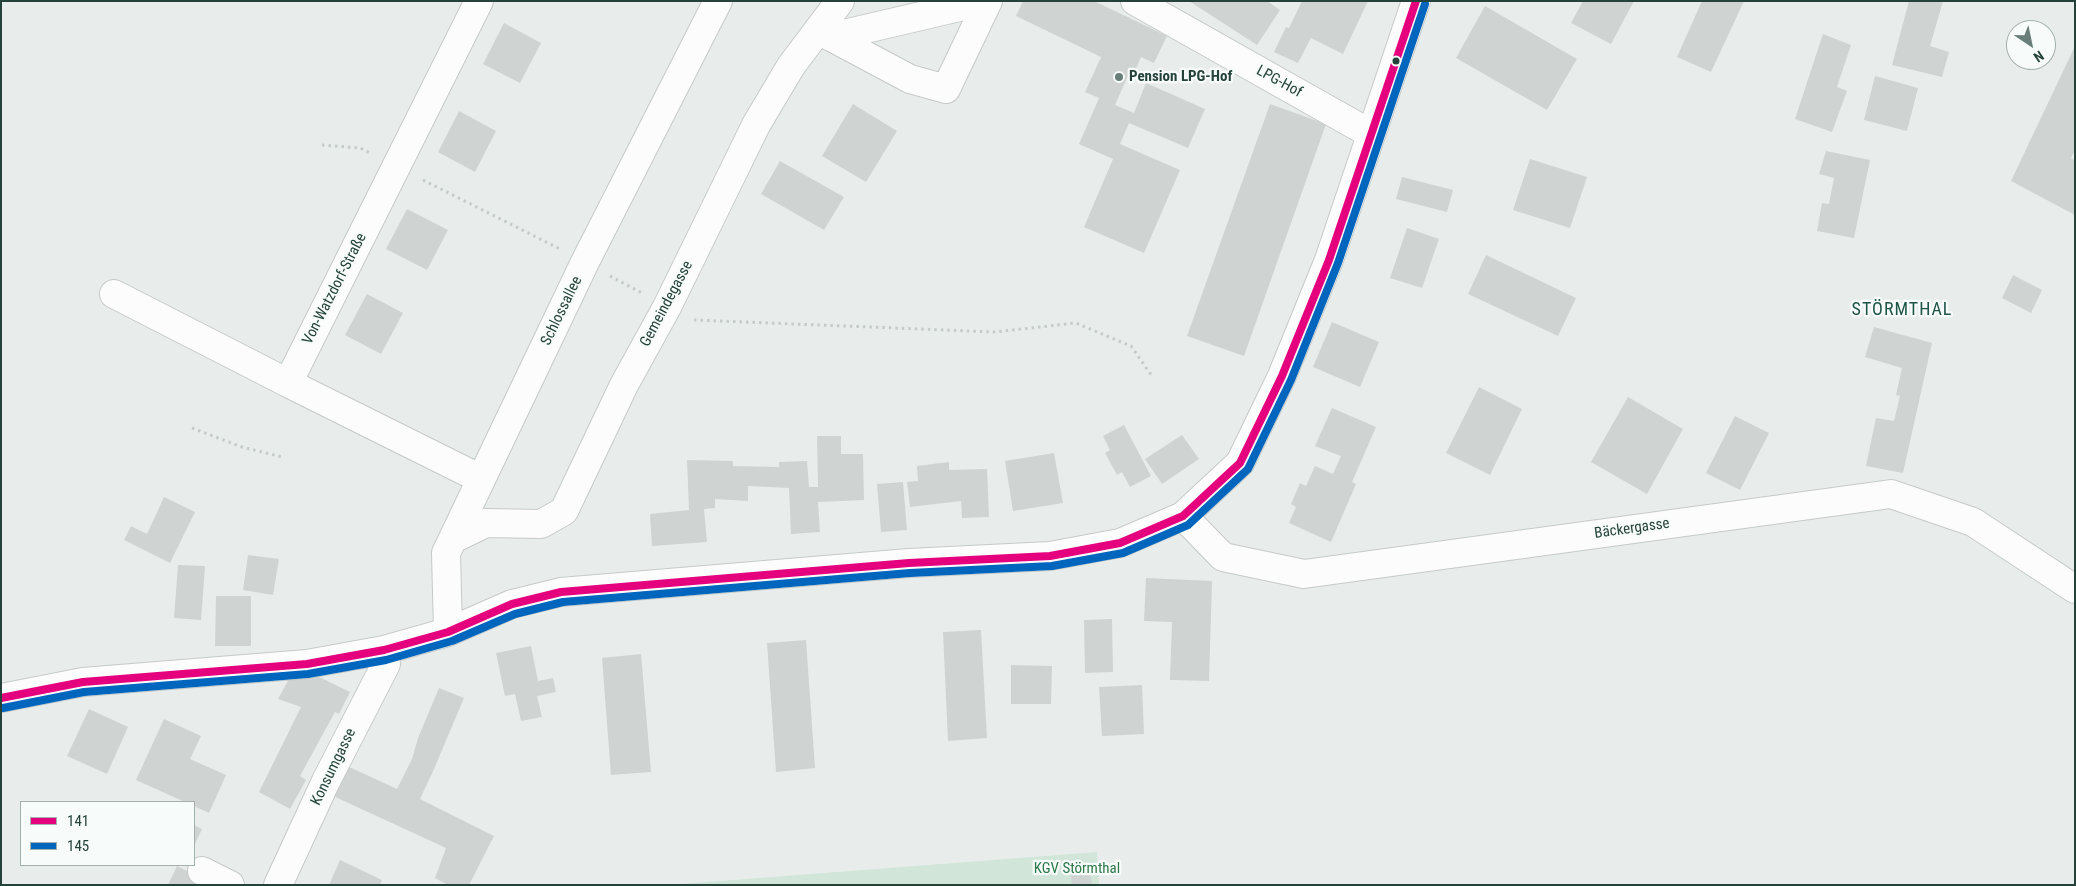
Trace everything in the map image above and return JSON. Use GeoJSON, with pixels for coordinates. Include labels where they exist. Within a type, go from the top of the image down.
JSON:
{"type":"FeatureCollection","features":[{"type":"Feature","properties":{"kind":"street","name":"Von-Watzdorf-Straße"},"geometry":{"type":"LineString","coordinates":[[288,383],[479,1]]}},
{"type":"Feature","properties":{"kind":"street","name":"Schlossallee"},"geometry":{"type":"LineString","coordinates":[[448,632],[446,553],[585,262],[718,1]]}},
{"type":"Feature","properties":{"kind":"street","name":"Gemeindegasse"},"geometry":{"type":"LineString","coordinates":[[453,538],[486,523],[541,524],[564,511],[624,385],[667,307],[756,125],[791,66],[824,34],[840,1]]}},
{"type":"Feature","properties":{"kind":"street"},"geometry":{"type":"LineString","coordinates":[[824,34],[910,79],[946,89],[987,1]]}},
{"type":"Feature","properties":{"kind":"street"},"geometry":{"type":"LineString","coordinates":[[824,34],[987,1]]}},
{"type":"Feature","properties":{"kind":"street","name":"LPG-Hof"},"geometry":{"type":"LineString","coordinates":[[1135,1],[1371,134]]}},
{"type":"Feature","properties":{"kind":"street"},"geometry":{"type":"LineString","coordinates":[[1,698],[83,682],[307,664],[384,650],[448,632],[512,604],[561,592],[909,563],[1050,556],[1120,543],[1183,516],[1240,463],[1282,376],[1329,260],[1416,1]]}},
{"type":"Feature","properties":{"kind":"street"},"geometry":{"type":"LineString","coordinates":[[114,294],[481,479]]}},
{"type":"Feature","properties":{"kind":"street","name":"Bäckergasse"},"geometry":{"type":"LineString","coordinates":[[1183,516],[1223,556],[1304,574],[1891,494],[1973,522],[2075,589]]}},
{"type":"Feature","properties":{"kind":"street","name":"Konsumgasse"},"geometry":{"type":"LineString","coordinates":[[278,885],[326,781],[386,664],[384,650]]}},
{"type":"Feature","properties":{"kind":"street"},"geometry":{"type":"LineString","coordinates":[[202,871],[230,885]]}},
{"type":"Feature","properties":{"kind":"path"},"geometry":{"type":"LineString","coordinates":[[322,145],[360,148],[585,262],[695,321],[994,332],[1076,323],[1131,346],[1152,376]]}},
{"type":"Feature","properties":{"kind":"path"},"geometry":{"type":"LineString","coordinates":[[192,428],[242,447],[282,457]]}},
{"type":"Feature","properties":{"kind":"green space","name":"KGV Störmthal"},"geometry":{"type":"Polygon","coordinates":[[[1097,852],[1099,885],[681,885],[681,884],[1097,852]]]}},
{"type":"Feature","properties":{"kind":"building"},"geometry":{"type":"Polygon","coordinates":[[[1023,1],[1094,1],[1167,36],[1154,63],[1141,57],[1134,73],[1130,71],[1115,105],[1134,113],[1146,83],[1205,109],[1188,148],[1129,123],[1120,144],[1180,170],[1144,253],[1084,227],[1113,159],[1079,144],[1099,98],[1085,92],[1101,57],[1016,16],[1023,1]]]}},
{"type":"Feature","properties":{"kind":"building"},"geometry":{"type":"Polygon","coordinates":[[[1189,1],[1267,1],[1280,10],[1257,45],[1189,1]]]}},
{"type":"Feature","properties":{"kind":"building"},"geometry":{"type":"Polygon","coordinates":[[[1302,1],[1368,1],[1343,54],[1311,38],[1298,63],[1274,52],[1286,27],[1289,28],[1302,1]]]}},
{"type":"Feature","properties":{"kind":"building"},"geometry":{"type":"Polygon","coordinates":[[[1583,1],[1634,1],[1611,44],[1571,23],[1583,1]]]}},
{"type":"Feature","properties":{"kind":"building"},"geometry":{"type":"Polygon","coordinates":[[[1702,1],[1744,1],[1711,72],[1677,57],[1702,1]]]}},
{"type":"Feature","properties":{"kind":"building"},"geometry":{"type":"Polygon","coordinates":[[[1909,1],[1943,1],[1930,46],[1949,52],[1942,77],[1892,65],[1909,1]]]}},
{"type":"Feature","properties":{"kind":"building"},"geometry":{"type":"Polygon","coordinates":[[[1485,6],[1577,59],[1547,110],[1456,58],[1485,6]]]}},
{"type":"Feature","properties":{"kind":"building"},"geometry":{"type":"Polygon","coordinates":[[[504,23],[541,43],[520,83],[483,64],[504,23]]]}},
{"type":"Feature","properties":{"kind":"building"},"geometry":{"type":"Polygon","coordinates":[[[1823,34],[1851,45],[1837,87],[1847,91],[1832,132],[1795,119],[1823,34]]]}},
{"type":"Feature","properties":{"kind":"building"},"geometry":{"type":"Polygon","coordinates":[[[2075,46],[2075,151],[2071,158],[2075,160],[2075,215],[2011,181],[2075,46]]]}},
{"type":"Feature","properties":{"kind":"building"},"geometry":{"type":"Polygon","coordinates":[[[1875,76],[1918,88],[1907,131],[1864,120],[1875,76]]]}},
{"type":"Feature","properties":{"kind":"building"},"geometry":{"type":"Polygon","coordinates":[[[853,104],[897,131],[866,182],[822,156],[853,104]]]}},
{"type":"Feature","properties":{"kind":"building"},"geometry":{"type":"Polygon","coordinates":[[[1270,104],[1326,124],[1244,356],[1187,336],[1270,104]]]}},
{"type":"Feature","properties":{"kind":"building"},"geometry":{"type":"Polygon","coordinates":[[[459,111],[496,131],[475,172],[438,152],[459,111]]]}},
{"type":"Feature","properties":{"kind":"building"},"geometry":{"type":"Polygon","coordinates":[[[1826,151],[1870,160],[1854,238],[1817,231],[1822,203],[1829,204],[1834,178],[1819,174],[1826,151]]]}},
{"type":"Feature","properties":{"kind":"building"},"geometry":{"type":"Polygon","coordinates":[[[1530,159],[1587,177],[1570,228],[1513,210],[1530,159]]]}},
{"type":"Feature","properties":{"kind":"building"},"geometry":{"type":"Polygon","coordinates":[[[780,161],[844,197],[824,230],[761,194],[780,161]]]}},
{"type":"Feature","properties":{"kind":"building"},"geometry":{"type":"Polygon","coordinates":[[[1402,177],[1453,190],[1447,212],[1396,199],[1402,177]]]}},
{"type":"Feature","properties":{"kind":"building"},"geometry":{"type":"Polygon","coordinates":[[[407,209],[448,230],[427,270],[386,249],[407,209]]]}},
{"type":"Feature","properties":{"kind":"building"},"geometry":{"type":"Polygon","coordinates":[[[1407,228],[1439,239],[1422,288],[1390,278],[1407,228]]]}},
{"type":"Feature","properties":{"kind":"building"},"geometry":{"type":"Polygon","coordinates":[[[1486,255],[1576,298],[1558,336],[1468,294],[1486,255]]]}},
{"type":"Feature","properties":{"kind":"building"},"geometry":{"type":"Polygon","coordinates":[[[2013,275],[2042,290],[2031,313],[2002,298],[2013,275]]]}},
{"type":"Feature","properties":{"kind":"building"},"geometry":{"type":"Polygon","coordinates":[[[367,294],[403,313],[381,354],[345,335],[367,294]]]}},
{"type":"Feature","properties":{"kind":"building"},"geometry":{"type":"Polygon","coordinates":[[[1332,322],[1379,342],[1360,387],[1313,367],[1332,322]]]}},
{"type":"Feature","properties":{"kind":"building"},"geometry":{"type":"Polygon","coordinates":[[[1874,327],[1932,343],[1903,473],[1866,466],[1876,418],[1894,421],[1900,396],[1896,395],[1902,368],[1865,357],[1874,327]]]}},
{"type":"Feature","properties":{"kind":"building"},"geometry":{"type":"Polygon","coordinates":[[[1479,387],[1522,409],[1490,475],[1446,453],[1479,387]]]}},
{"type":"Feature","properties":{"kind":"building"},"geometry":{"type":"Polygon","coordinates":[[[1628,397],[1683,429],[1647,494],[1591,462],[1628,397]]]}},
{"type":"Feature","properties":{"kind":"building"},"geometry":{"type":"Polygon","coordinates":[[[1332,408],[1376,427],[1352,482],[1356,484],[1331,542],[1289,523],[1296,507],[1291,504],[1300,483],[1306,486],[1315,466],[1333,474],[1341,456],[1315,446],[1332,408]]]}},
{"type":"Feature","properties":{"kind":"building"},"geometry":{"type":"Polygon","coordinates":[[[1735,416],[1769,433],[1740,490],[1706,473],[1735,416]]]}},
{"type":"Feature","properties":{"kind":"building"},"geometry":{"type":"Polygon","coordinates":[[[1124,425],[1151,476],[1130,487],[1122,472],[1117,475],[1105,453],[1110,450],[1103,436],[1124,425]]]}},
{"type":"Feature","properties":{"kind":"building"},"geometry":{"type":"Polygon","coordinates":[[[1182,435],[1199,459],[1162,484],[1145,459],[1182,435]]]}},
{"type":"Feature","properties":{"kind":"building"},"geometry":{"type":"Polygon","coordinates":[[[817,436],[841,436],[841,454],[863,454],[864,500],[818,502],[820,532],[791,534],[789,488],[748,486],[748,501],[715,499],[715,508],[704,509],[707,542],[652,546],[650,514],[689,510],[687,460],[733,461],[733,466],[779,467],[779,462],[807,461],[809,487],[818,487],[817,436]]]}},
{"type":"Feature","properties":{"kind":"building"},"geometry":{"type":"Polygon","coordinates":[[[1054,453],[1063,503],[1013,511],[1005,461],[1054,453]]]}},
{"type":"Feature","properties":{"kind":"building"},"geometry":{"type":"Polygon","coordinates":[[[949,462],[949,470],[987,469],[989,517],[962,518],[961,501],[910,507],[907,482],[918,481],[917,466],[949,462]]]}},
{"type":"Feature","properties":{"kind":"building"},"geometry":{"type":"Polygon","coordinates":[[[903,482],[907,530],[881,532],[877,484],[903,482]]]}},
{"type":"Feature","properties":{"kind":"building"},"geometry":{"type":"Polygon","coordinates":[[[164,497],[195,512],[170,563],[124,540],[131,526],[147,534],[164,497]]]}},
{"type":"Feature","properties":{"kind":"building"},"geometry":{"type":"Polygon","coordinates":[[[248,555],[279,559],[273,595],[243,590],[248,555]]]}},
{"type":"Feature","properties":{"kind":"building"},"geometry":{"type":"Polygon","coordinates":[[[178,565],[205,566],[201,620],[174,618],[178,565]]]}},
{"type":"Feature","properties":{"kind":"building"},"geometry":{"type":"Polygon","coordinates":[[[1146,578],[1212,581],[1209,681],[1170,680],[1172,622],[1144,621],[1146,578]]]}},
{"type":"Feature","properties":{"kind":"building"},"geometry":{"type":"Polygon","coordinates":[[[216,596],[251,596],[251,646],[215,646],[216,596]]]}},
{"type":"Feature","properties":{"kind":"building"},"geometry":{"type":"Polygon","coordinates":[[[1112,619],[1113,672],[1085,673],[1084,620],[1112,619]]]}},
{"type":"Feature","properties":{"kind":"building"},"geometry":{"type":"Polygon","coordinates":[[[981,630],[987,738],[948,741],[943,632],[981,630]]]}},
{"type":"Feature","properties":{"kind":"building"},"geometry":{"type":"Polygon","coordinates":[[[806,640],[815,768],[776,772],[767,643],[806,640]]]}},
{"type":"Feature","properties":{"kind":"building"},"geometry":{"type":"Polygon","coordinates":[[[531,646],[538,681],[553,678],[556,692],[537,696],[542,717],[521,721],[515,694],[505,696],[496,653],[531,646]]]}},
{"type":"Feature","properties":{"kind":"building"},"geometry":{"type":"Polygon","coordinates":[[[641,654],[651,772],[611,775],[602,658],[641,654]]]}},
{"type":"Feature","properties":{"kind":"building"},"geometry":{"type":"Polygon","coordinates":[[[1011,665],[1052,666],[1051,704],[1011,704],[1011,665]]]}},
{"type":"Feature","properties":{"kind":"building"},"geometry":{"type":"Polygon","coordinates":[[[317,676],[350,692],[339,714],[335,712],[300,776],[306,780],[290,809],[259,792],[301,707],[278,699],[289,679],[317,676]]]}},
{"type":"Feature","properties":{"kind":"building"},"geometry":{"type":"Polygon","coordinates":[[[1142,685],[1144,734],[1102,736],[1099,687],[1142,685]]]}},
{"type":"Feature","properties":{"kind":"building"},"geometry":{"type":"Polygon","coordinates":[[[439,688],[464,698],[420,799],[494,836],[469,885],[448,885],[435,878],[446,848],[331,795],[345,765],[397,789],[412,759],[418,738],[439,688]]]}},
{"type":"Feature","properties":{"kind":"building"},"geometry":{"type":"Polygon","coordinates":[[[89,709],[128,727],[107,774],[67,756],[89,709]]]}},
{"type":"Feature","properties":{"kind":"building"},"geometry":{"type":"Polygon","coordinates":[[[164,719],[201,736],[190,759],[226,775],[209,813],[195,806],[195,801],[183,801],[136,780],[164,719]]]}},
{"type":"Feature","properties":{"kind":"building"},"geometry":{"type":"Polygon","coordinates":[[[195,826],[202,829],[195,844],[195,826]]]}},
{"type":"Feature","properties":{"kind":"building"},"geometry":{"type":"Polygon","coordinates":[[[340,860],[382,880],[380,885],[329,885],[340,860]]]}},
{"type":"Feature","properties":{"kind":"building"},"geometry":{"type":"Polygon","coordinates":[[[177,866],[215,885],[168,885],[177,866]]]}},
{"type":"Feature","properties":{"kind":"building"},"geometry":{"type":"Polygon","coordinates":[[[1089,866],[1092,885],[1072,885],[1070,868],[1089,866]]]}},
{"type":"Feature","properties":{"kind":"transit line","name":"141"},"geometry":{"type":"LineString","coordinates":[[1,698],[83,682],[307,664],[384,650],[448,632],[512,604],[561,592],[909,563],[1050,556],[1120,543],[1183,516],[1240,463],[1282,376],[1329,260],[1416,1]]}},
{"type":"Feature","properties":{"kind":"transit line","name":"145"},"geometry":{"type":"LineString","coordinates":[[3,708],[84,692],[308,674],[386,660],[452,641],[515,614],[563,602],[910,573],[1052,566],[1123,553],[1188,525],[1248,469],[1291,380],[1338,263],[1425,4]]}},
{"type":"Feature","properties":{"kind":"place","name":"Pension LPG-Hof"},"geometry":{"type":"Point","coordinates":[1119,77]}},
{"type":"Feature","properties":{"kind":"district","name":"STÖRMTHAL"},"geometry":{"type":"Point","coordinates":[1902,310]}}]}
